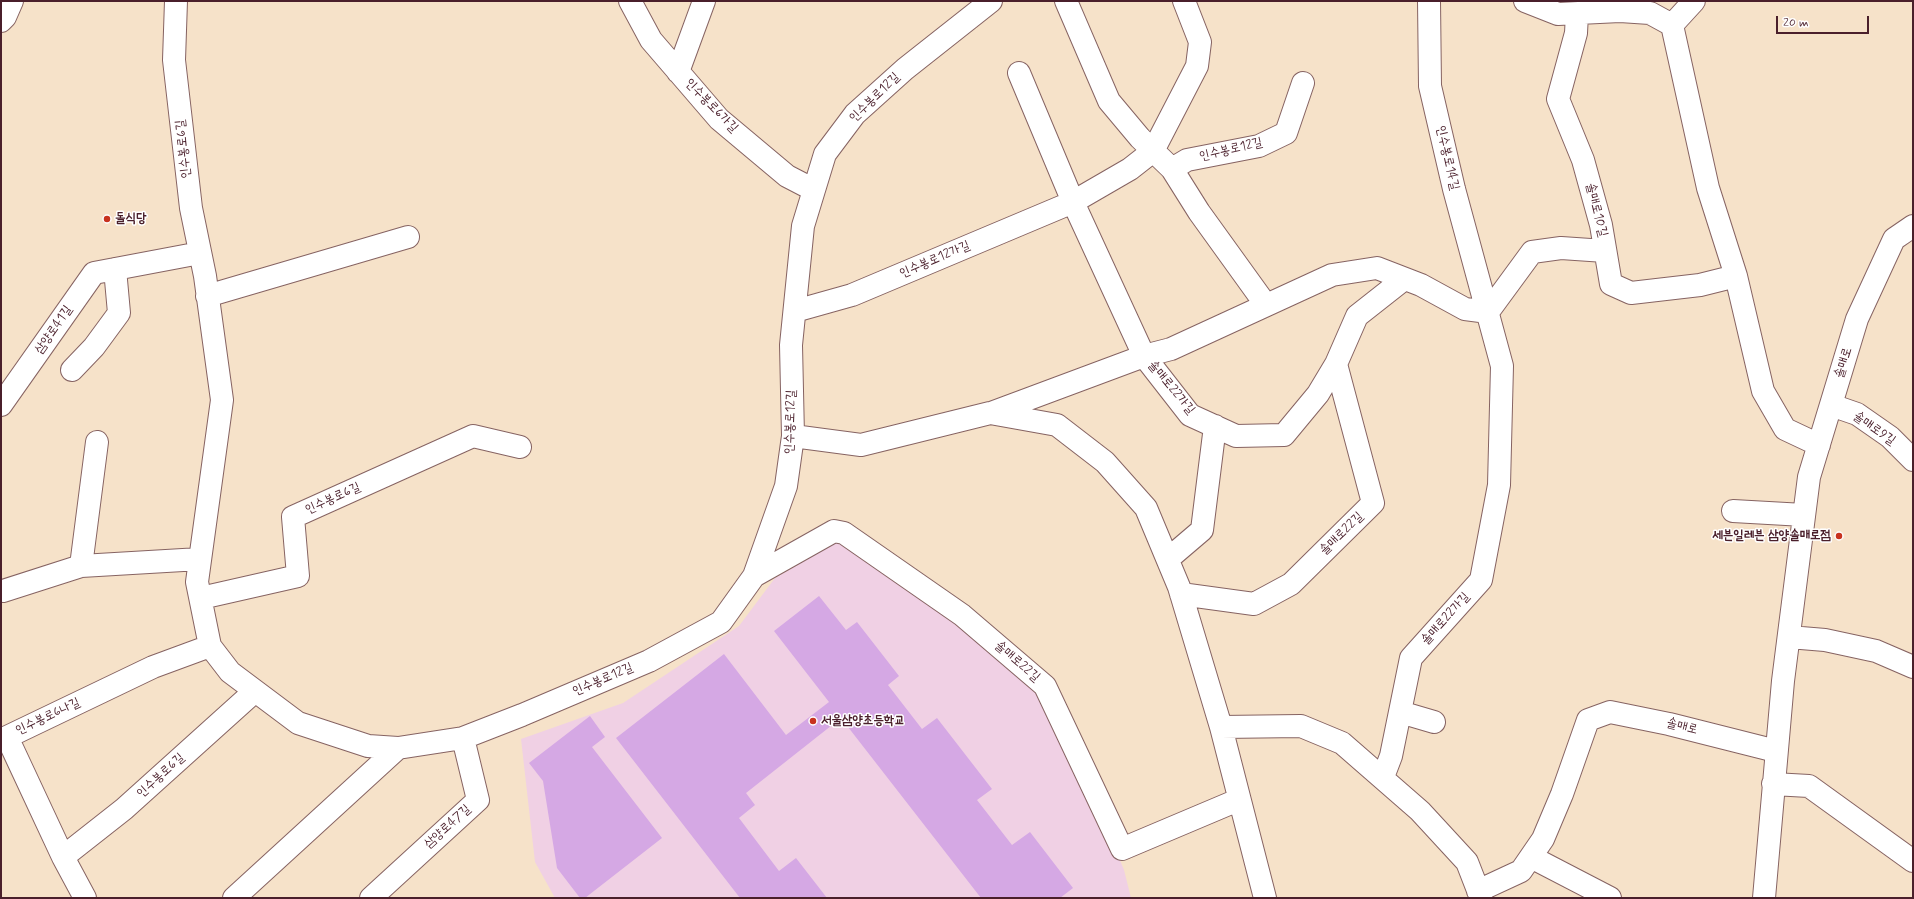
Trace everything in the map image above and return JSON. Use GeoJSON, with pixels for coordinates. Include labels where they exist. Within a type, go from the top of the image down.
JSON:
{"type":"FeatureCollection","features":[{"type":"Feature","properties":{"kind":"street"},"geometry":{"type":"LineString","coordinates":[[1,20],[5,17],[12,1]]}},
{"type":"Feature","properties":{"kind":"street","name":"인수봉로6길"},"geometry":{"type":"LineString","coordinates":[[176,1],[174,60],[191,208],[207,296],[222,400],[197,582],[210,646],[230,672],[298,723],[368,746],[398,748],[463,738]]}},
{"type":"Feature","properties":{"kind":"street","name":"인수봉로6가길"},"geometry":{"type":"LineString","coordinates":[[630,1],[651,40],[719,119],[786,176],[814,190]]}},
{"type":"Feature","properties":{"kind":"street"},"geometry":{"type":"LineString","coordinates":[[678,72],[704,1]]}},
{"type":"Feature","properties":{"kind":"street","name":"인수봉로12길"},"geometry":{"type":"LineString","coordinates":[[463,738],[522,715],[649,661],[721,622],[754,576],[786,486],[793,436],[791,345],[803,226],[825,154],[855,114],[905,69],[991,1]]}},
{"type":"Feature","properties":{"kind":"street"},"geometry":{"type":"LineString","coordinates":[[1066,1],[1109,101],[1172,169],[1199,212],[1266,305]]}},
{"type":"Feature","properties":{"kind":"street"},"geometry":{"type":"LineString","coordinates":[[1154,151],[1197,66],[1200,42],[1184,1]]}},
{"type":"Feature","properties":{"kind":"street","name":"인수봉로14길"},"geometry":{"type":"LineString","coordinates":[[1429,1],[1430,86],[1454,189],[1488,312]]}},
{"type":"Feature","properties":{"kind":"street"},"geometry":{"type":"LineString","coordinates":[[1525,1],[1558,14],[1620,11],[1650,13],[1672,25],[1708,188],[1736,276],[1763,391],[1786,429],[1819,445]]}},
{"type":"Feature","properties":{"kind":"street"},"geometry":{"type":"LineString","coordinates":[[1672,25],[1694,1]]}},
{"type":"Feature","properties":{"kind":"street","name":"솔매로10길"},"geometry":{"type":"LineString","coordinates":[[1577,14],[1576,33],[1558,99],[1583,160],[1601,225],[1611,284],[1631,293],[1700,285],[1736,276]]}},
{"type":"Feature","properties":{"kind":"street"},"geometry":{"type":"LineString","coordinates":[[1019,73],[1073,202],[1144,356]]}},
{"type":"Feature","properties":{"kind":"street","name":"인수봉로12길"},"geometry":{"type":"LineString","coordinates":[[1172,169],[1187,160],[1259,146],[1286,134],[1303,83]]}},
{"type":"Feature","properties":{"kind":"street","name":"인수봉로12가길"},"geometry":{"type":"LineString","coordinates":[[795,311],[852,295],[1073,202],[1130,169],[1154,151]]}},
{"type":"Feature","properties":{"kind":"street","name":"솔매로"},"geometry":{"type":"LineString","coordinates":[[1764,898],[1776,751],[1809,477],[1857,319],[1894,238],[1913,226]]}},
{"type":"Feature","properties":{"kind":"street"},"geometry":{"type":"LineString","coordinates":[[207,296],[408,237]]}},
{"type":"Feature","properties":{"kind":"street"},"geometry":{"type":"LineString","coordinates":[[1488,312],[1532,252],[1561,248],[1605,251]]}},
{"type":"Feature","properties":{"kind":"street","name":"삼양로41길"},"geometry":{"type":"LineString","coordinates":[[1,405],[94,273],[200,253]]}},
{"type":"Feature","properties":{"kind":"street","name":"솔매로22가길"},"geometry":{"type":"LineString","coordinates":[[990,413],[1144,356],[1171,349],[1332,275],[1377,268],[1422,285],[1465,309],[1488,312],[1502,366],[1499,485],[1481,580],[1411,658],[1391,756],[1383,777]]}},
{"type":"Feature","properties":{"kind":"street"},"geometry":{"type":"LineString","coordinates":[[72,370],[94,347],[119,313],[115,269]]}},
{"type":"Feature","properties":{"kind":"street","name":"솔매로22가길"},"geometry":{"type":"LineString","coordinates":[[1144,356],[1190,415],[1236,436],[1284,435],[1318,394],[1336,364],[1357,316],[1404,279]]}},
{"type":"Feature","properties":{"kind":"street","name":"솔매로22길"},"geometry":{"type":"LineString","coordinates":[[1181,594],[1254,604],[1291,584],[1373,503],[1336,364]]}},
{"type":"Feature","properties":{"kind":"street","name":"솔매로9길"},"geometry":{"type":"LineString","coordinates":[[1831,405],[1857,414],[1890,437],[1913,460]]}},
{"type":"Feature","properties":{"kind":"street"},"geometry":{"type":"LineString","coordinates":[[793,436],[861,445],[990,413],[1058,426],[1105,462],[1146,508],[1181,594],[1221,727],[1238,800],[1265,898]]}},
{"type":"Feature","properties":{"kind":"street"},"geometry":{"type":"LineString","coordinates":[[1168,559],[1202,530],[1215,426]]}},
{"type":"Feature","properties":{"kind":"street","name":"인수봉로6길"},"geometry":{"type":"LineString","coordinates":[[201,598],[298,576],[293,517],[473,436],[520,447]]}},
{"type":"Feature","properties":{"kind":"street"},"geometry":{"type":"LineString","coordinates":[[81,566],[97,442]]}},
{"type":"Feature","properties":{"kind":"street"},"geometry":{"type":"LineString","coordinates":[[1733,511],[1804,515]]}},
{"type":"Feature","properties":{"kind":"street","name":"솔매로22길"},"geometry":{"type":"LineString","coordinates":[[754,576],[834,531],[844,533],[962,615],[1045,686],[1122,849],[1238,800]]}},
{"type":"Feature","properties":{"kind":"street"},"geometry":{"type":"LineString","coordinates":[[3,591],[81,566],[200,559]]}},
{"type":"Feature","properties":{"kind":"street"},"geometry":{"type":"LineString","coordinates":[[1789,637],[1825,640],[1876,651],[1913,667]]}},
{"type":"Feature","properties":{"kind":"street","name":"인수봉로6나길"},"geometry":{"type":"LineString","coordinates":[[85,898],[63,857],[7,737],[153,667],[210,646]]}},
{"type":"Feature","properties":{"kind":"street","name":"인수봉로6길"},"geometry":{"type":"LineString","coordinates":[[63,857],[124,809],[255,691]]}},
{"type":"Feature","properties":{"kind":"street"},"geometry":{"type":"LineString","coordinates":[[1400,712],[1434,722]]}},
{"type":"Feature","properties":{"kind":"street","name":"솔매로"},"geometry":{"type":"LineString","coordinates":[[1531,857],[1543,839],[1562,794],[1588,720],[1610,712],[1669,724],[1776,751]]}},
{"type":"Feature","properties":{"kind":"street"},"geometry":{"type":"LineString","coordinates":[[1221,727],[1302,726],[1342,742],[1420,811],[1467,862],[1480,894],[1522,871],[1531,857],[1610,898]]}},
{"type":"Feature","properties":{"kind":"street","name":"삼양로47길"},"geometry":{"type":"LineString","coordinates":[[371,898],[478,800],[463,738]]}},
{"type":"Feature","properties":{"kind":"street"},"geometry":{"type":"LineString","coordinates":[[234,898],[398,748]]}},
{"type":"Feature","properties":{"kind":"street"},"geometry":{"type":"LineString","coordinates":[[1773,784],[1809,786],[1913,861]]}},
{"type":"Feature","properties":{"kind":"shaded area","name":"서울삼양초등학교"},"geometry":{"type":"Polygon","coordinates":[[[840,540],[999,652],[1043,700],[1087,780],[1124,870],[1131,898],[555,898],[535,862],[521,739],[623,703],[739,626],[775,578],[840,540]]]}},
{"type":"Feature","properties":{"kind":"building"},"geometry":{"type":"Polygon","coordinates":[[[819,596],[846,630],[857,622],[899,676],[888,685],[922,729],[937,718],[992,789],[977,800],[1012,845],[1030,832],[1073,888],[1060,898],[981,898],[841,718],[746,793],[755,805],[739,818],[779,871],[796,858],[827,898],[740,898],[616,738],[724,654],[786,735],[829,702],[774,631],[819,596]]]}},
{"type":"Feature","properties":{"kind":"building"},"geometry":{"type":"Polygon","coordinates":[[[590,716],[605,737],[592,747],[662,838],[585,898],[580,898],[557,868],[543,781],[529,763],[590,716]]]}},
{"type":"Feature","properties":{"kind":"place","name":"돌식당"},"geometry":{"type":"Point","coordinates":[107,219]}},
{"type":"Feature","properties":{"kind":"place","name":"세븐일레븐 삼양솔매로점"},"geometry":{"type":"Point","coordinates":[1839,536]}},
{"type":"Feature","properties":{"kind":"place","name":"서울삼양초등학교"},"geometry":{"type":"Point","coordinates":[813,721]}}]}
